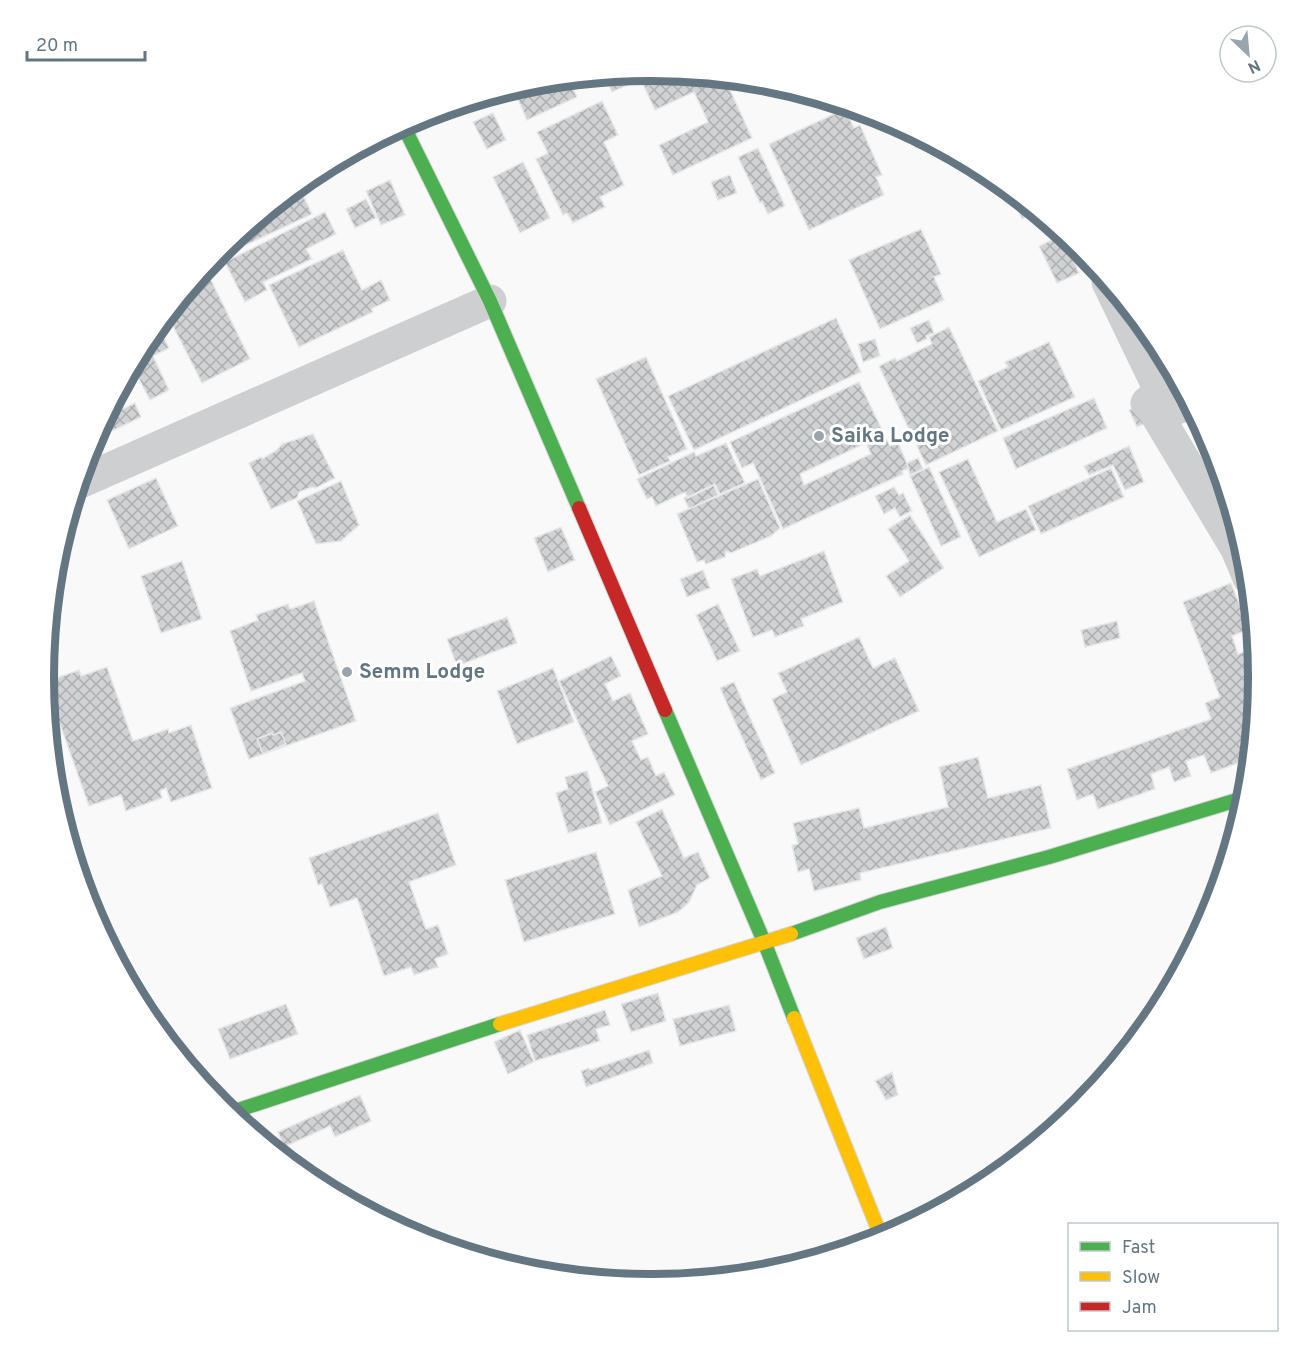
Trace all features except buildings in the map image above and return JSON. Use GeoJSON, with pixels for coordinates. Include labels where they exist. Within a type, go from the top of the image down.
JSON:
{"type":"FeatureCollection","features":[{"type":"Feature","properties":{"kind":"street"},"geometry":{"type":"LineString","coordinates":[[407,133],[490,301],[765,944],[878,1229]]}},
{"type":"Feature","properties":{"kind":"street"},"geometry":{"type":"LineString","coordinates":[[89,478],[490,301]]}},
{"type":"Feature","properties":{"kind":"street"},"geometry":{"type":"LineString","coordinates":[[1121,310],[1161,392],[1147,403],[1155,412],[1232,541]]}},
{"type":"Feature","properties":{"kind":"street"},"geometry":{"type":"LineString","coordinates":[[1155,412],[1182,406]]}},
{"type":"Feature","properties":{"kind":"street"},"geometry":{"type":"LineString","coordinates":[[239,1110],[549,1008],[765,944],[880,902],[1049,857],[1236,800]]}},
{"type":"Feature","properties":{"kind":"traffic: fast"},"geometry":{"type":"LineString","coordinates":[[407,133],[490,301],[579,508]]}},
{"type":"Feature","properties":{"kind":"traffic: fast"},"geometry":{"type":"LineString","coordinates":[[665,710],[765,944],[794,1018]]}},
{"type":"Feature","properties":{"kind":"traffic: fast"},"geometry":{"type":"LineString","coordinates":[[791,934],[880,902],[1049,857],[1235,800]]}},
{"type":"Feature","properties":{"kind":"traffic: fast"},"geometry":{"type":"LineString","coordinates":[[239,1110],[500,1024]]}},
{"type":"Feature","properties":{"kind":"traffic: slow"},"geometry":{"type":"LineString","coordinates":[[500,1024],[791,934]]}},
{"type":"Feature","properties":{"kind":"traffic: slow"},"geometry":{"type":"LineString","coordinates":[[794,1018],[878,1229]]}},
{"type":"Feature","properties":{"kind":"traffic: jam"},"geometry":{"type":"LineString","coordinates":[[579,508],[665,710]]}},
{"type":"Feature","properties":{"kind":"place","name":"Saika Lodge"},"geometry":{"type":"Point","coordinates":[819,436]}},
{"type":"Feature","properties":{"kind":"place","name":"Semm Lodge"},"geometry":{"type":"Point","coordinates":[347,672]}}]}
